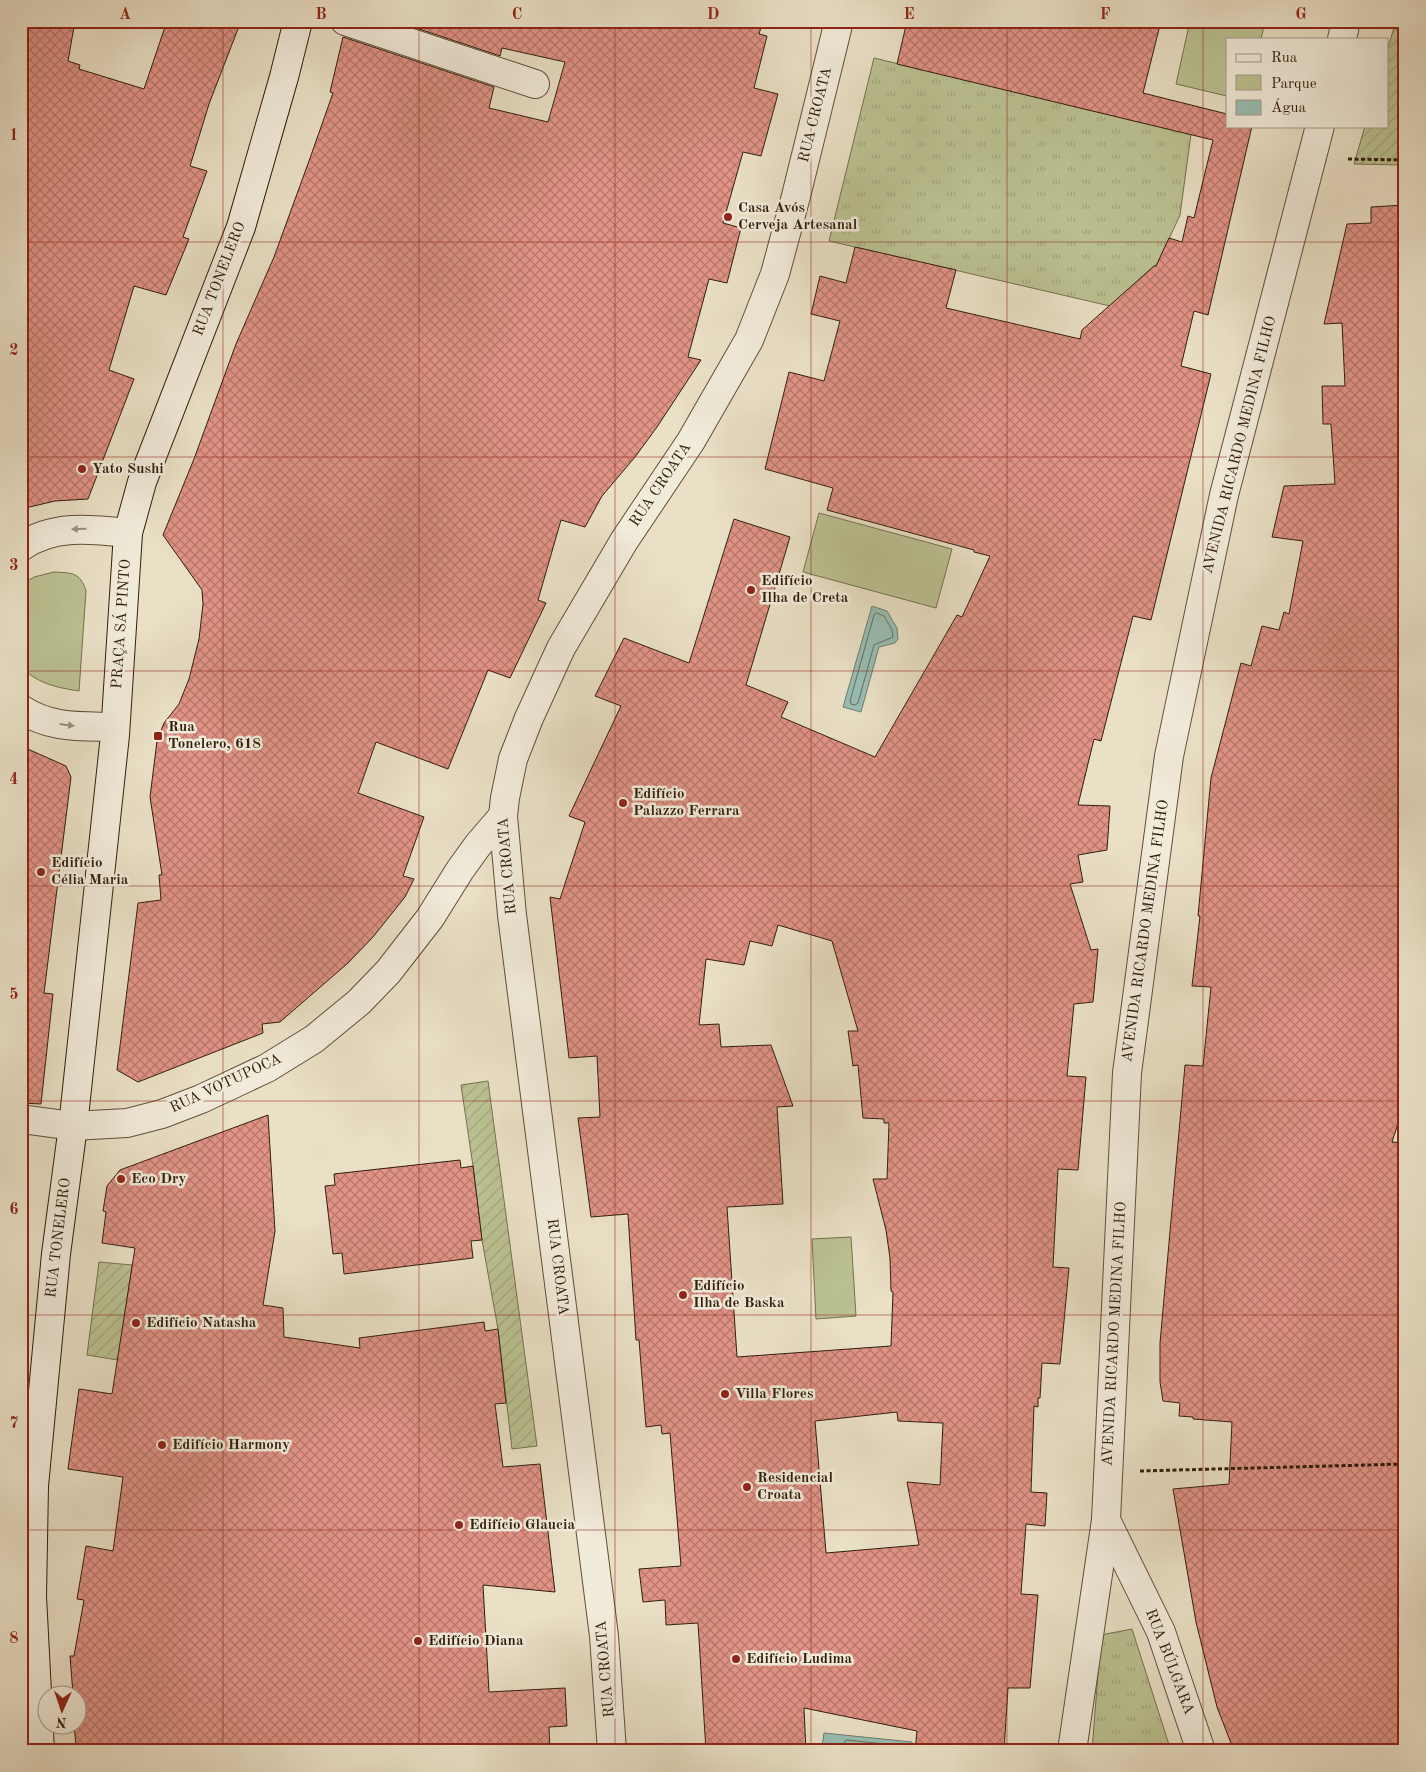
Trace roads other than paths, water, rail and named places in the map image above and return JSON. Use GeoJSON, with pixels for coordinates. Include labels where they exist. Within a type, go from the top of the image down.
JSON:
{"type":"FeatureCollection","features":[{"type":"Feature","properties":{"kind":"street","name":"RUA TONELERO"},"geometry":{"type":"LineString","coordinates":[[128,533],[142,482],[240,227],[284,77],[298,21]]}},
{"type":"Feature","properties":{"kind":"street"},"geometry":{"type":"LineString","coordinates":[[345,21],[535,84]]}},
{"type":"Feature","properties":{"kind":"street","name":"RUA CROATA"},"geometry":{"type":"LineString","coordinates":[[612,1751],[604,1636],[512,915],[503,816],[505,798],[513,759],[528,718],[561,648],[624,541],[691,441],[749,340],[777,264],[796,196],[839,21]]}},
{"type":"Feature","properties":{"kind":"street"},"geometry":{"type":"LineString","coordinates":[[1342,38],[1346,21]]}},
{"type":"Feature","properties":{"kind":"street","name":"AVENIDA RICARDO MEDINA FILHO"},"geometry":{"type":"LineString","coordinates":[[1072,1751],[1106,1520],[1127,1073],[1169,756],[1224,495],[1319,128]]}},
{"type":"Feature","properties":{"kind":"street"},"geometry":{"type":"LineString","coordinates":[[21,547],[31,540],[74,529],[128,533]]}},
{"type":"Feature","properties":{"kind":"street","name":"PRAÇA SÁ PINTO"},"geometry":{"type":"LineString","coordinates":[[115,727],[128,533]]}},
{"type":"Feature","properties":{"kind":"street"},"geometry":{"type":"LineString","coordinates":[[21,710],[36,719],[66,726],[115,727]]}},
{"type":"Feature","properties":{"kind":"street","name":"RUA TONELERO"},"geometry":{"type":"LineString","coordinates":[[40,1751],[32,1596],[34,1486],[56,1254],[73,1126],[115,727]]}},
{"type":"Feature","properties":{"kind":"street","name":"RUA VOTUPOCA"},"geometry":{"type":"LineString","coordinates":[[21,1119],[73,1126],[127,1122],[162,1114],[266,1068],[314,1039],[359,1002],[388,972],[430,918],[478,845],[503,816]]}},
{"type":"Feature","properties":{"kind":"street","name":"RUA BÚLGARA"},"geometry":{"type":"LineString","coordinates":[[1106,1520],[1161,1632],[1201,1751]]}},
{"type":"Feature","properties":{"kind":"water"},"geometry":{"type":"Polygon","coordinates":[[[872,606],[887,611],[897,628],[898,639],[895,643],[879,647],[861,712],[843,707],[872,606]]]}},
{"type":"Feature","properties":{"kind":"water"},"geometry":{"type":"Polygon","coordinates":[[[824,1733],[912,1742],[911,1751],[865,1751],[822,1746],[824,1733]]]}},
{"type":"Feature","properties":{"kind":"place","name":"Casa Avós Cerveja Artesanal"},"geometry":{"type":"Point","coordinates":[728,217]}},
{"type":"Feature","properties":{"kind":"place","name":"Yato Sushi"},"geometry":{"type":"Point","coordinates":[82,469]}},
{"type":"Feature","properties":{"kind":"place","name":"Edifício Ilha de Creta"},"geometry":{"type":"Point","coordinates":[751,590]}},
{"type":"Feature","properties":{"kind":"place","name":"Rua Tonelero, 618"},"geometry":{"type":"Point","coordinates":[158,736]}},
{"type":"Feature","properties":{"kind":"place","name":"Edifício Palazzo Ferrara"},"geometry":{"type":"Point","coordinates":[623,803]}},
{"type":"Feature","properties":{"kind":"place","name":"Edifício Célia Maria"},"geometry":{"type":"Point","coordinates":[41,872]}},
{"type":"Feature","properties":{"kind":"place","name":"Eco Dry"},"geometry":{"type":"Point","coordinates":[121,1179]}},
{"type":"Feature","properties":{"kind":"place","name":"Edifício Ilha de Baska"},"geometry":{"type":"Point","coordinates":[683,1295]}},
{"type":"Feature","properties":{"kind":"place","name":"Edifício Natasha"},"geometry":{"type":"Point","coordinates":[136,1323]}},
{"type":"Feature","properties":{"kind":"place","name":"Villa Flores"},"geometry":{"type":"Point","coordinates":[725,1394]}},
{"type":"Feature","properties":{"kind":"place","name":"Edifício Harmony"},"geometry":{"type":"Point","coordinates":[162,1445]}},
{"type":"Feature","properties":{"kind":"place","name":"Residencial Croata"},"geometry":{"type":"Point","coordinates":[747,1487]}},
{"type":"Feature","properties":{"kind":"place","name":"Edifício Glaucia"},"geometry":{"type":"Point","coordinates":[459,1525]}},
{"type":"Feature","properties":{"kind":"place","name":"Edifício Diana"},"geometry":{"type":"Point","coordinates":[418,1641]}},
{"type":"Feature","properties":{"kind":"place","name":"Edifício Ludima"},"geometry":{"type":"Point","coordinates":[736,1659]}}]}
